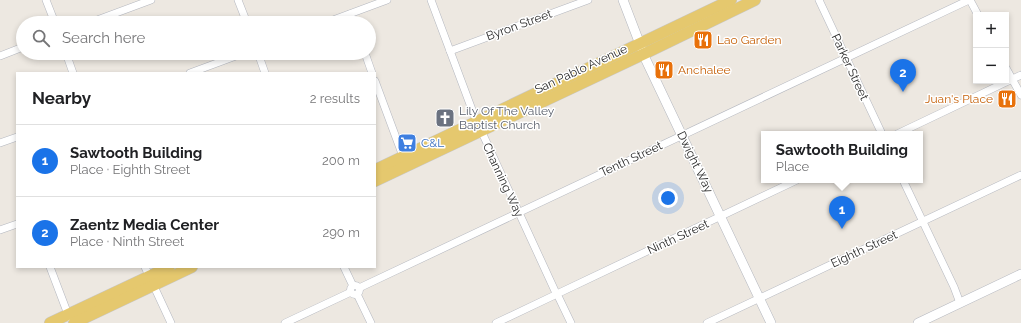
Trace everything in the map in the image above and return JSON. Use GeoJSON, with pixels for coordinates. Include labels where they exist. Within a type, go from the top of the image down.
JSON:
{"type":"FeatureCollection","features":[{"type":"Feature","properties":{"kind":"main road","name":"San Pablo Avenue"},"geometry":{"type":"LineString","coordinates":[[376,180],[405,161],[642,49],[731,0]]}},
{"type":"Feature","properties":{"kind":"main road","name":"San Pablo Avenue"},"geometry":{"type":"LineString","coordinates":[[719,7],[755,0]]}},
{"type":"Feature","properties":{"kind":"main road","name":"San Pablo Avenue"},"geometry":{"type":"LineString","coordinates":[[376,170],[405,161]]}},
{"type":"Feature","properties":{"kind":"main road"},"geometry":{"type":"LineString","coordinates":[[50,323],[71,320],[149,276],[167,268]]}},
{"type":"Feature","properties":{"kind":"main road"},"geometry":{"type":"LineString","coordinates":[[149,276],[187,268]]}},
{"type":"Feature","properties":{"kind":"street"},"geometry":{"type":"LineString","coordinates":[[46,0],[52,16]]}},
{"type":"Feature","properties":{"kind":"street"},"geometry":{"type":"LineString","coordinates":[[108,16],[151,0]]}},
{"type":"Feature","properties":{"kind":"street"},"geometry":{"type":"LineString","coordinates":[[238,0],[244,16]]}},
{"type":"Feature","properties":{"kind":"street"},"geometry":{"type":"LineString","coordinates":[[344,16],[387,0]]}},
{"type":"Feature","properties":{"kind":"street","name":"Channing Way"},"geometry":{"type":"LineString","coordinates":[[431,0],[478,126],[571,323]]}},
{"type":"Feature","properties":{"kind":"street","name":"Byron Street"},"geometry":{"type":"LineString","coordinates":[[450,51],[588,0]]}},
{"type":"Feature","properties":{"kind":"street","name":"Dwight Way"},"geometry":{"type":"LineString","coordinates":[[623,0],[642,49],[771,323]]}},
{"type":"Feature","properties":{"kind":"street","name":"Parker Street"},"geometry":{"type":"LineString","coordinates":[[818,0],[881,131]]}},
{"type":"Feature","properties":{"kind":"street"},"geometry":{"type":"LineString","coordinates":[[969,0],[976,12]]}},
{"type":"Feature","properties":{"kind":"street","name":"Tenth Street"},"geometry":{"type":"LineString","coordinates":[[285,323],[682,136],[911,26],[969,0]]}},
{"type":"Feature","properties":{"kind":"street"},"geometry":{"type":"LineString","coordinates":[[0,56],[16,50]]}},
{"type":"Feature","properties":{"kind":"street"},"geometry":{"type":"LineString","coordinates":[[68,60],[73,72]]}},
{"type":"Feature","properties":{"kind":"street"},"geometry":{"type":"LineString","coordinates":[[193,72],[225,60]]}},
{"type":"Feature","properties":{"kind":"street"},"geometry":{"type":"LineString","coordinates":[[260,60],[265,72]]}},
{"type":"Feature","properties":{"kind":"street"},"geometry":{"type":"LineString","coordinates":[[367,60],[372,72]]}},
{"type":"Feature","properties":{"kind":"street"},"geometry":{"type":"LineString","coordinates":[[1009,74],[1021,95]]}},
{"type":"Feature","properties":{"kind":"street"},"geometry":{"type":"LineString","coordinates":[[903,131],[1021,75]]}},
{"type":"Feature","properties":{"kind":"street"},"geometry":{"type":"LineString","coordinates":[[376,84],[405,161]]}},
{"type":"Feature","properties":{"kind":"street"},"geometry":{"type":"LineString","coordinates":[[0,143],[16,137]]}},
{"type":"Feature","properties":{"kind":"street","name":"Eighth Street"},"geometry":{"type":"LineString","coordinates":[[707,323],[1021,175]]}},
{"type":"Feature","properties":{"kind":"street","name":"Ninth Street"},"geometry":{"type":"LineString","coordinates":[[496,323],[791,183]]}},
{"type":"Feature","properties":{"kind":"street"},"geometry":{"type":"LineString","coordinates":[[904,183],[954,287],[960,303]]}},
{"type":"Feature","properties":{"kind":"street"},"geometry":{"type":"LineString","coordinates":[[0,230],[16,224]]}},
{"type":"Feature","properties":{"kind":"street"},"geometry":{"type":"LineString","coordinates":[[50,268],[71,320]]}},
{"type":"Feature","properties":{"kind":"street"},"geometry":{"type":"LineString","coordinates":[[344,268],[371,323]]}},
{"type":"Feature","properties":{"kind":"street"},"geometry":{"type":"LineString","coordinates":[[918,323],[1021,274]]}},
{"type":"Feature","properties":{"kind":"street"},"geometry":{"type":"LineString","coordinates":[[149,276],[171,323]]}},
{"type":"Feature","properties":{"kind":"place","name":"Lao Garden"},"geometry":{"type":"Point","coordinates":[703,40]}},
{"type":"Feature","properties":{"kind":"place","name":"Anchalee"},"geometry":{"type":"Point","coordinates":[664,70]}},
{"type":"Feature","properties":{"kind":"place","name":"Zaentz Media Center"},"geometry":{"type":"Point","coordinates":[903,92]}},
{"type":"Feature","properties":{"kind":"place","name":"Juan's Place"},"geometry":{"type":"Point","coordinates":[1007,99]}},
{"type":"Feature","properties":{"kind":"place","name":"Lily Of The Valley Baptist Church"},"geometry":{"type":"Point","coordinates":[445,118]}},
{"type":"Feature","properties":{"kind":"place","name":"C&L"},"geometry":{"type":"Point","coordinates":[407,143]}},
{"type":"Feature","properties":{"kind":"place","name":"Sawtooth Building"},"geometry":{"type":"Point","coordinates":[842,229]}}]}
